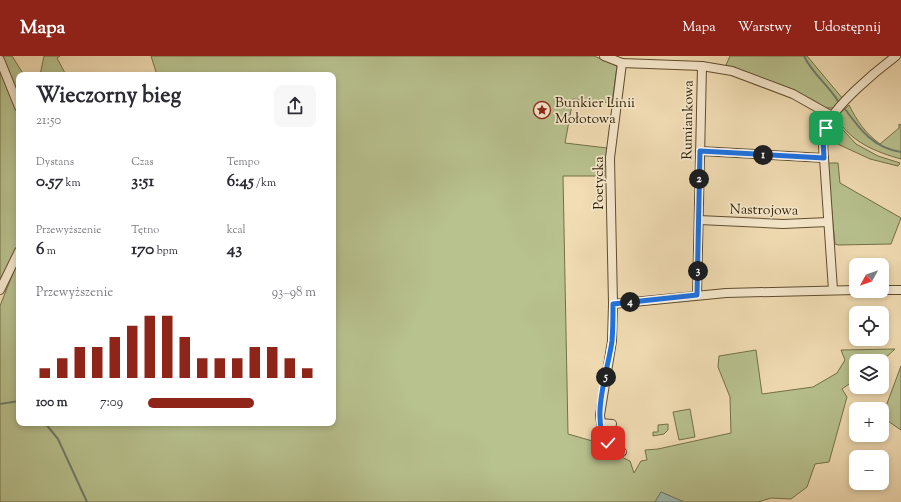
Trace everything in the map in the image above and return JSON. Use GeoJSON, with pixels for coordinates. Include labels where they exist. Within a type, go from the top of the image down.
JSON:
{"type":"FeatureCollection","features":[{"type":"Feature","properties":{"kind":"street"},"geometry":{"type":"LineString","coordinates":[[604,56],[622,63],[702,66],[732,71],[765,82],[799,96],[832,116]]}},
{"type":"Feature","properties":{"kind":"street"},"geometry":{"type":"LineString","coordinates":[[833,290],[823,140],[826,128],[832,116],[855,92],[896,56]]}},
{"type":"Feature","properties":{"kind":"street"},"geometry":{"type":"LineString","coordinates":[[0,60],[16,100]]}},
{"type":"Feature","properties":{"kind":"street","name":"Poetycka"},"geometry":{"type":"LineString","coordinates":[[622,63],[610,158],[613,304],[612,341],[600,404],[601,423],[605,441],[610,446],[622,452]]}},
{"type":"Feature","properties":{"kind":"street","name":"Rumiankowa"},"geometry":{"type":"LineString","coordinates":[[697,295],[702,66]]}},
{"type":"Feature","properties":{"kind":"street"},"geometry":{"type":"LineString","coordinates":[[700,151],[824,158]]}},
{"type":"Feature","properties":{"kind":"street","name":"Nastrojowa"},"geometry":{"type":"LineString","coordinates":[[699,220],[783,224],[828,222]]}},
{"type":"Feature","properties":{"kind":"street"},"geometry":{"type":"LineString","coordinates":[[0,290],[16,257]]}},
{"type":"Feature","properties":{"kind":"street"},"geometry":{"type":"LineString","coordinates":[[613,304],[697,295],[849,290]]}},
{"type":"Feature","properties":{"kind":"street"},"geometry":{"type":"LineString","coordinates":[[889,290],[901,290]]}},
{"type":"Feature","properties":{"kind":"street"},"geometry":{"type":"LineString","coordinates":[[601,423],[612,424]]}},
{"type":"Feature","properties":{"kind":"green space"},"geometry":{"type":"Polygon","coordinates":[[[0,56],[12,56],[22,72],[16,72],[16,255],[0,288],[0,56]]]}},
{"type":"Feature","properties":{"kind":"green space"},"geometry":{"type":"Polygon","coordinates":[[[44,56],[60,56],[57,58],[64,72],[41,72],[44,56]]]}},
{"type":"Feature","properties":{"kind":"green space"},"geometry":{"type":"Polygon","coordinates":[[[151,56],[594,56],[617,66],[612,103],[573,99],[565,143],[607,148],[604,176],[563,176],[568,434],[596,442],[630,461],[634,473],[641,461],[647,460],[645,450],[658,449],[731,433],[730,397],[718,367],[719,356],[756,350],[762,394],[813,387],[837,373],[845,360],[841,350],[895,349],[889,355],[849,354],[849,384],[842,389],[847,397],[829,462],[815,464],[807,487],[791,499],[771,498],[758,502],[684,502],[661,492],[655,502],[0,502],[0,306],[16,266],[16,426],[336,426],[336,72],[156,72],[151,56]]]}},
{"type":"Feature","properties":{"kind":"green space"},"geometry":{"type":"Polygon","coordinates":[[[730,56],[807,56],[843,99],[833,108],[825,108],[813,100],[781,85],[726,65],[730,56]]]}},
{"type":"Feature","properties":{"kind":"green space"},"geometry":{"type":"Polygon","coordinates":[[[849,105],[862,126],[870,136],[880,144],[899,128],[899,124],[901,125],[901,159],[864,145],[842,126],[836,117],[849,105]]]}},
{"type":"Feature","properties":{"kind":"green space"},"geometry":{"type":"Polygon","coordinates":[[[833,119],[856,144],[878,156],[900,163],[898,166],[870,159],[827,139],[833,119]]]}},
{"type":"Feature","properties":{"kind":"green space"},"geometry":{"type":"Polygon","coordinates":[[[827,163],[838,163],[840,183],[901,218],[891,244],[835,244],[827,163]]]}},
{"type":"Feature","properties":{"kind":"green space"},"geometry":{"type":"Polygon","coordinates":[[[901,366],[901,430],[889,422],[889,402],[888,402],[901,366]]]}},
{"type":"Feature","properties":{"kind":"green space"},"geometry":{"type":"Polygon","coordinates":[[[690,409],[695,437],[679,440],[673,412],[690,409]]]}},
{"type":"Feature","properties":{"kind":"green space"},"geometry":{"type":"Polygon","coordinates":[[[668,424],[668,430],[664,434],[653,436],[653,432],[658,432],[658,425],[668,424]]]}},
{"type":"Feature","properties":{"kind":"water"},"geometry":{"type":"Polygon","coordinates":[[[661,492],[684,502],[655,502],[661,492]]]}},
{"type":"Feature","properties":{"kind":"waterway"},"geometry":{"type":"LineString","coordinates":[[804,56],[811,68],[838,101]]}},
{"type":"Feature","properties":{"kind":"waterway"},"geometry":{"type":"LineString","coordinates":[[845,109],[869,137],[883,147],[901,152]]}},
{"type":"Feature","properties":{"kind":"waterway"},"geometry":{"type":"LineString","coordinates":[[0,404],[16,401]]}},
{"type":"Feature","properties":{"kind":"waterway"},"geometry":{"type":"LineString","coordinates":[[47,426],[58,439],[87,502]]}},
{"type":"Feature","properties":{"kind":"place","name":"Bunkier Linii Mołotowa"},"geometry":{"type":"Point","coordinates":[542,110]}},
{"type":"Feature","properties":{"kind":"route"},"geometry":{"type":"LineString","coordinates":[[608,443],[603,437],[600,404],[612,341],[613,304],[697,295],[700,151],[824,158],[823,140],[826,128]]}}]}
